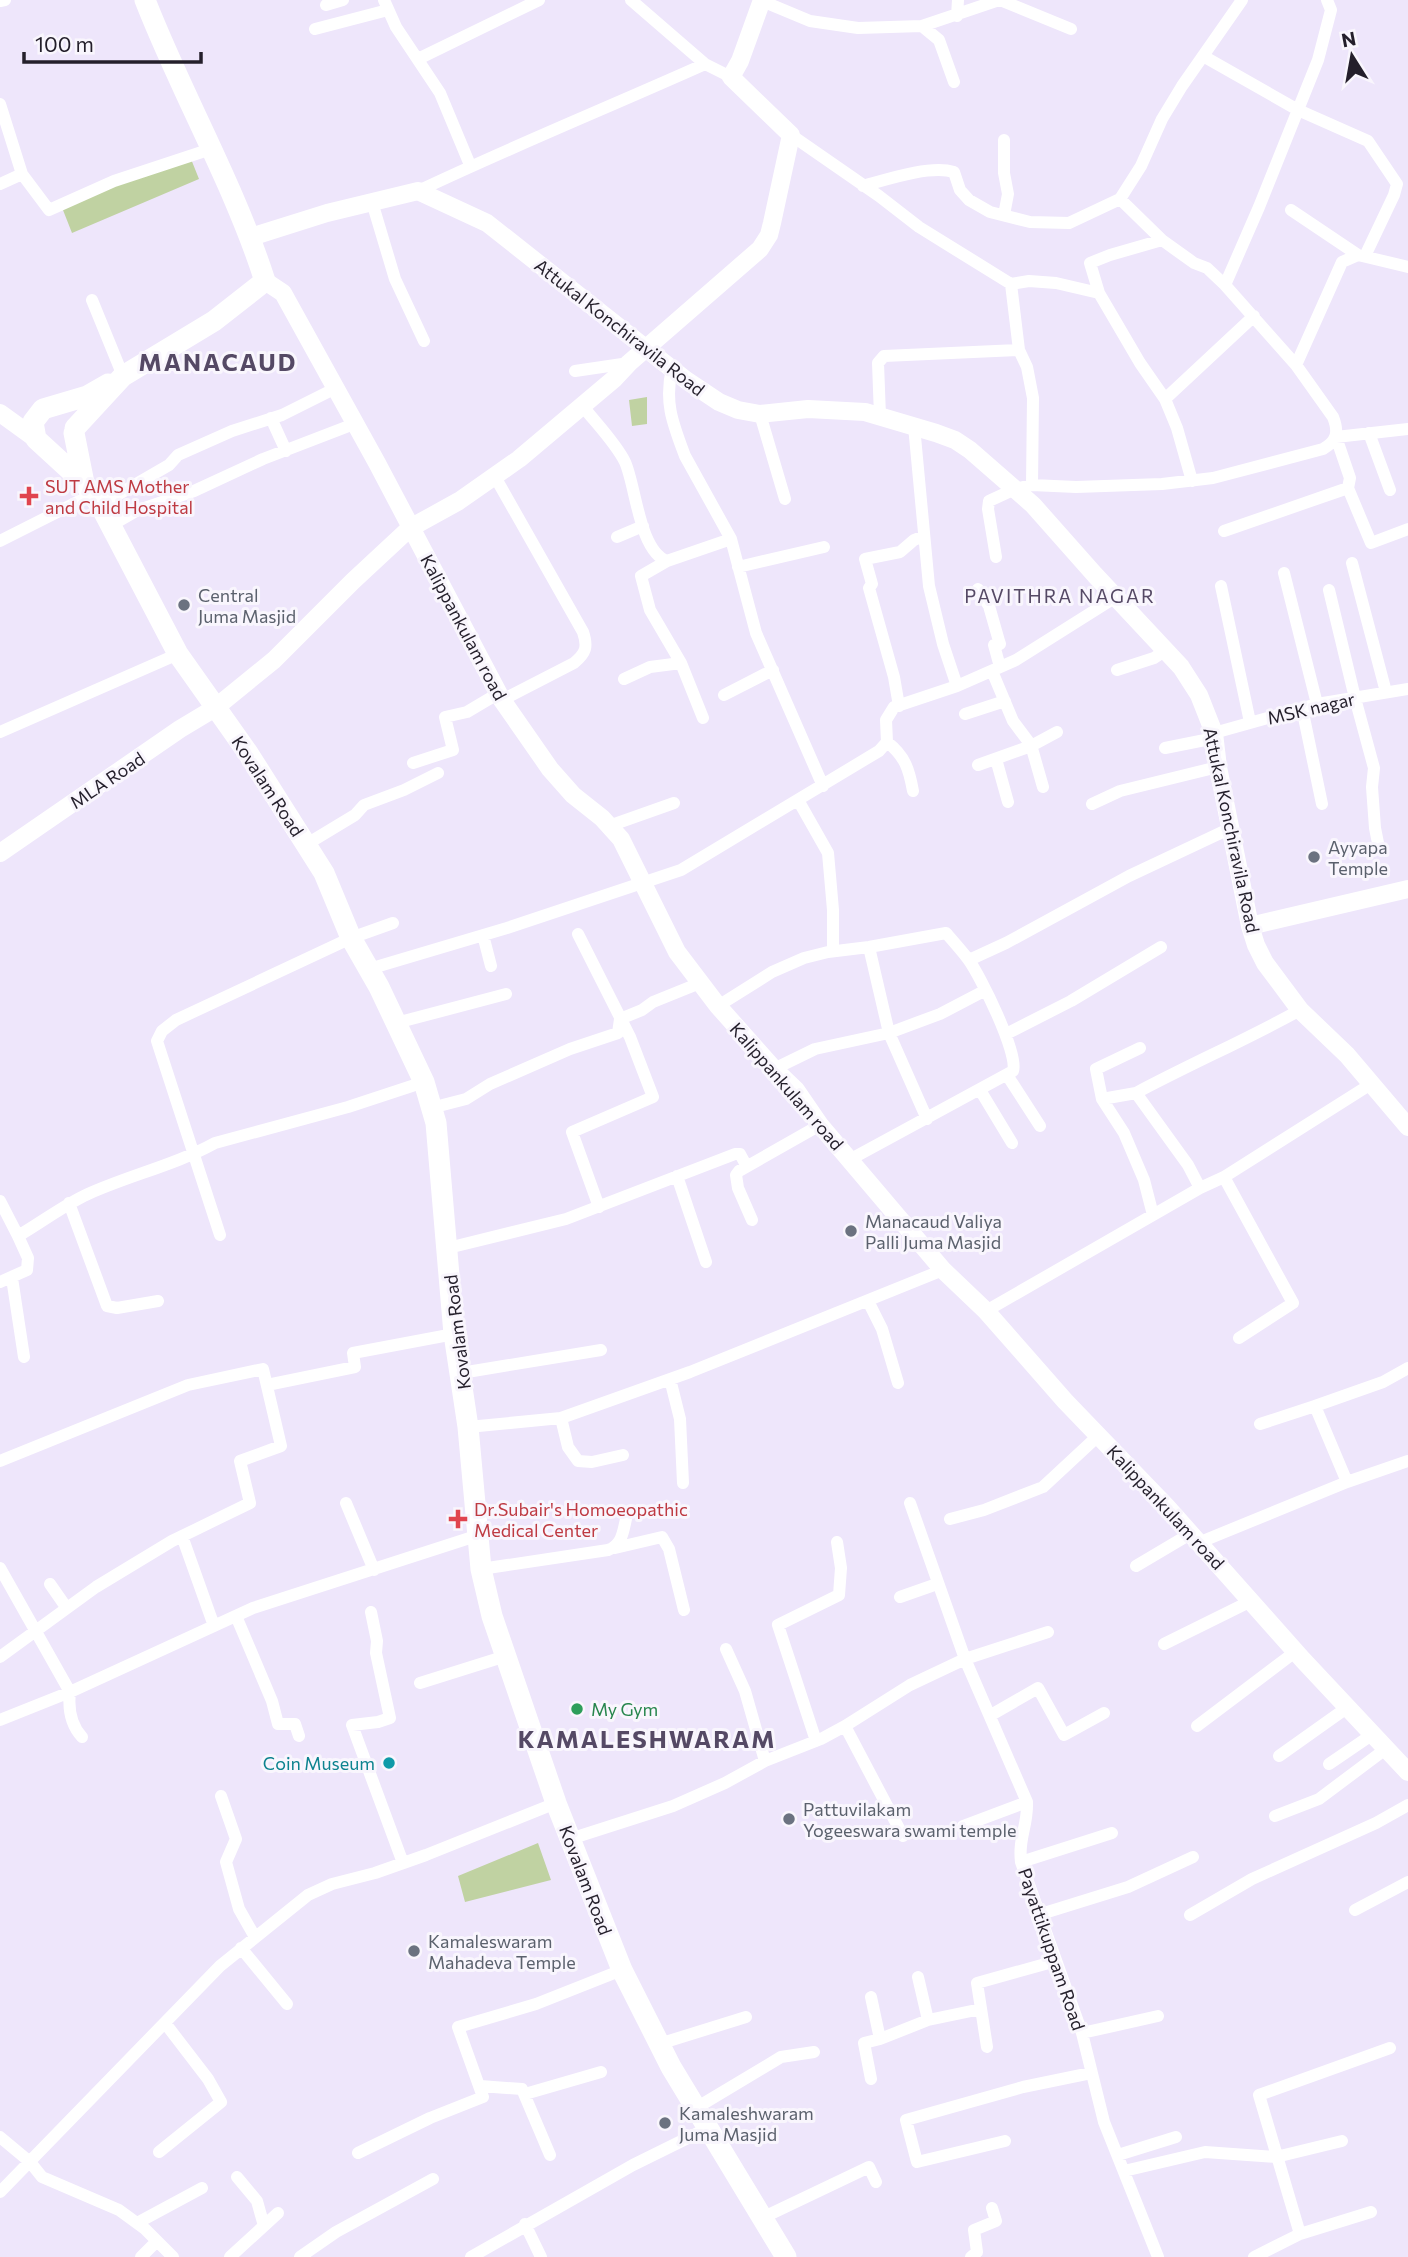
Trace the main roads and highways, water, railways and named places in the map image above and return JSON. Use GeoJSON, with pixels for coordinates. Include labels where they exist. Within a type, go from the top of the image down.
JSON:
{"type":"FeatureCollection","features":[{"type":"Feature","properties":{"kind":"main road"},"geometry":{"type":"LineString","coordinates":[[92,494],[40,442],[33,422],[50,407],[87,396],[214,321],[265,281],[251,237],[167,57],[145,0]]}},
{"type":"Feature","properties":{"kind":"main road"},"geometry":{"type":"LineString","coordinates":[[40,442],[56,448],[62,447],[72,439],[75,430],[123,376]]}},
{"type":"Feature","properties":{"kind":"main road"},"geometry":{"type":"LineString","coordinates":[[50,407],[71,414],[75,430]]}},
{"type":"Feature","properties":{"kind":"main road","name":"Kovalam Road"},"geometry":{"type":"LineString","coordinates":[[75,430],[92,494],[178,654],[248,753],[324,873],[351,938],[397,1023],[424,1082],[436,1123],[454,1334],[468,1427],[481,1569],[492,1616],[556,1803],[622,1970],[659,2044],[786,2257]]}},
{"type":"Feature","properties":{"kind":"place","name":"SUT AMS Mother and Child Hospital"},"geometry":{"type":"Point","coordinates":[29,496]}},
{"type":"Feature","properties":{"kind":"place","name":"Central Juma Masjid"},"geometry":{"type":"Point","coordinates":[184,605]}},
{"type":"Feature","properties":{"kind":"place","name":"Ayyapa Temple"},"geometry":{"type":"Point","coordinates":[1314,857]}},
{"type":"Feature","properties":{"kind":"place","name":"Manacaud Valiya Palli Juma Masjid"},"geometry":{"type":"Point","coordinates":[851,1231]}},
{"type":"Feature","properties":{"kind":"place","name":"Dr.Subair's Homoeopathic Medical Center"},"geometry":{"type":"Point","coordinates":[458,1519]}},
{"type":"Feature","properties":{"kind":"place","name":"My Gym"},"geometry":{"type":"Point","coordinates":[577,1709]}},
{"type":"Feature","properties":{"kind":"place","name":"Coin Museum"},"geometry":{"type":"Point","coordinates":[389,1763]}},
{"type":"Feature","properties":{"kind":"place","name":"Pattuvilakam Yogeeswara swami temple"},"geometry":{"type":"Point","coordinates":[789,1819]}},
{"type":"Feature","properties":{"kind":"place","name":"Kamaleswaram Mahadeva Temple"},"geometry":{"type":"Point","coordinates":[414,1951]}},
{"type":"Feature","properties":{"kind":"place","name":"Kamaleshwaram Juma Masjid"},"geometry":{"type":"Point","coordinates":[665,2123]}},
{"type":"Feature","properties":{"kind":"district","name":"MANACAUD"},"geometry":{"type":"Point","coordinates":[218,361]}},
{"type":"Feature","properties":{"kind":"district","name":"PAVITHRA NAGAR"},"geometry":{"type":"Point","coordinates":[1060,595]}},
{"type":"Feature","properties":{"kind":"district","name":"KAMALESHWARAM"},"geometry":{"type":"Point","coordinates":[647,1738]}}]}
